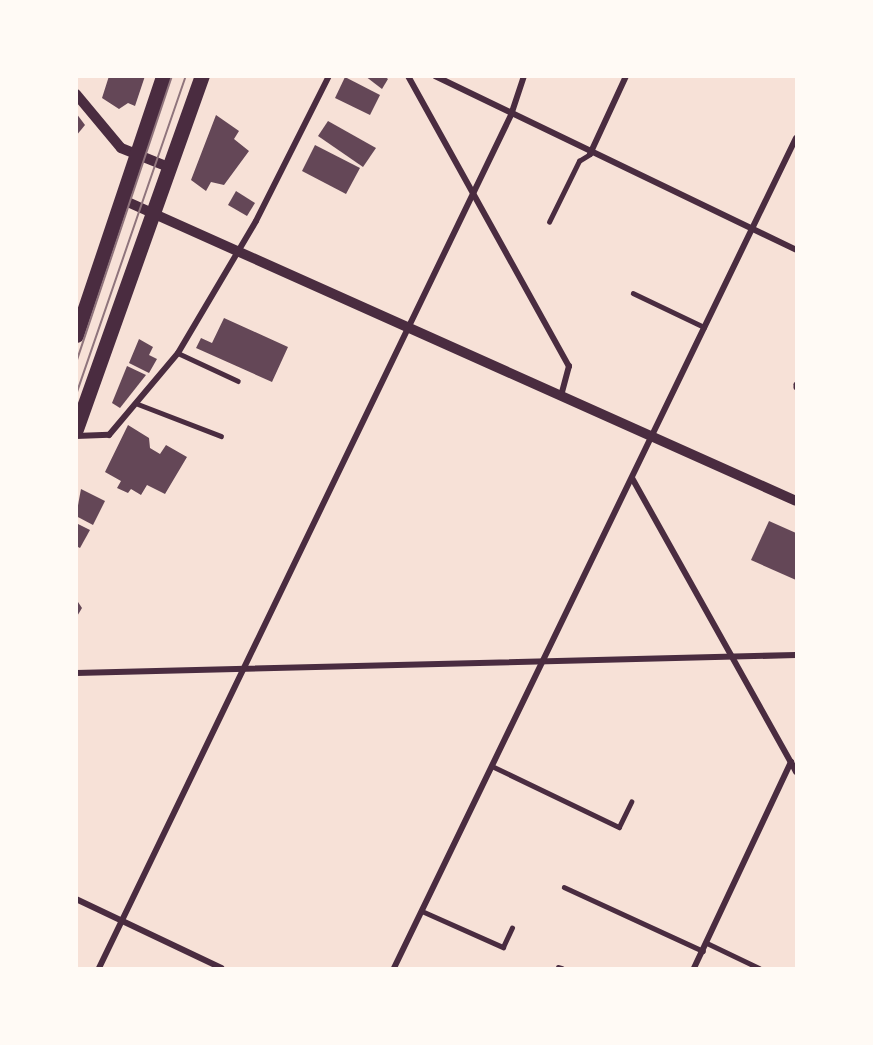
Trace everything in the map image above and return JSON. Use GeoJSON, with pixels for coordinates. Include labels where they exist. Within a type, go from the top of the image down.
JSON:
{"type":"FeatureCollection","features":[{"type":"Feature","properties":{"kind":"main road"},"geometry":{"type":"LineString","coordinates":[[76,334],[162,76]]}},
{"type":"Feature","properties":{"kind":"main road"},"geometry":{"type":"LineString","coordinates":[[76,429],[202,76]]}},
{"type":"Feature","properties":{"kind":"street"},"geometry":{"type":"LineString","coordinates":[[76,436],[109,435],[138,404],[177,353],[239,251],[329,76]]}},
{"type":"Feature","properties":{"kind":"street"},"geometry":{"type":"LineString","coordinates":[[408,76],[472,195],[569,366],[561,394]]}},
{"type":"Feature","properties":{"kind":"street"},"geometry":{"type":"LineString","coordinates":[[435,76],[590,154],[796,250]]}},
{"type":"Feature","properties":{"kind":"street"},"geometry":{"type":"LineString","coordinates":[[99,969],[511,115],[524,76]]}},
{"type":"Feature","properties":{"kind":"street"},"geometry":{"type":"LineString","coordinates":[[590,154],[626,76]]}},
{"type":"Feature","properties":{"kind":"street"},"geometry":{"type":"LineString","coordinates":[[76,94],[111,138],[136,155],[171,168]]}},
{"type":"Feature","properties":{"kind":"street"},"geometry":{"type":"LineString","coordinates":[[394,969],[796,138]]}},
{"type":"Feature","properties":{"kind":"street"},"geometry":{"type":"LineString","coordinates":[[121,199],[155,212],[796,501]]}},
{"type":"Feature","properties":{"kind":"street"},"geometry":{"type":"LineString","coordinates":[[632,478],[796,772]]}},
{"type":"Feature","properties":{"kind":"street"},"geometry":{"type":"LineString","coordinates":[[76,673],[796,655]]}},
{"type":"Feature","properties":{"kind":"street"},"geometry":{"type":"LineString","coordinates":[[694,969],[791,762]]}},
{"type":"Feature","properties":{"kind":"street"},"geometry":{"type":"LineString","coordinates":[[76,899],[221,969]]}},
{"type":"Feature","properties":{"kind":"lane"},"geometry":{"type":"LineString","coordinates":[[549,222],[579,161],[590,154]]}},
{"type":"Feature","properties":{"kind":"lane"},"geometry":{"type":"LineString","coordinates":[[633,293],[704,327]]}},
{"type":"Feature","properties":{"kind":"lane"},"geometry":{"type":"LineString","coordinates":[[177,353],[238,381]]}},
{"type":"Feature","properties":{"kind":"lane"},"geometry":{"type":"LineString","coordinates":[[138,404],[221,436]]}},
{"type":"Feature","properties":{"kind":"lane"},"geometry":{"type":"LineString","coordinates":[[492,766],[619,827],[631,802]]}},
{"type":"Feature","properties":{"kind":"lane"},"geometry":{"type":"LineString","coordinates":[[564,887],[703,951]]}},
{"type":"Feature","properties":{"kind":"lane"},"geometry":{"type":"LineString","coordinates":[[422,911],[503,947],[512,928]]}},
{"type":"Feature","properties":{"kind":"lane"},"geometry":{"type":"LineString","coordinates":[[707,943],[759,969]]}},
{"type":"Feature","properties":{"kind":"building"},"geometry":{"type":"Polygon","coordinates":[[[109,76],[145,76],[135,106],[128,103],[119,109],[102,98],[109,76]]]}},
{"type":"Feature","properties":{"kind":"building"},"geometry":{"type":"Polygon","coordinates":[[[365,76],[384,76],[388,79],[382,89],[365,76]]]}},
{"type":"Feature","properties":{"kind":"building"},"geometry":{"type":"Polygon","coordinates":[[[345,77],[380,95],[370,115],[335,98],[345,77]]]}},
{"type":"Feature","properties":{"kind":"building"},"geometry":{"type":"Polygon","coordinates":[[[76,113],[85,125],[76,136],[76,113]]]}},
{"type":"Feature","properties":{"kind":"building"},"geometry":{"type":"Polygon","coordinates":[[[216,115],[239,131],[234,139],[249,151],[224,185],[211,182],[206,191],[191,180],[216,115]]]}},
{"type":"Feature","properties":{"kind":"building"},"geometry":{"type":"Polygon","coordinates":[[[328,121],[376,148],[363,167],[318,136],[328,121]]]}},
{"type":"Feature","properties":{"kind":"building"},"geometry":{"type":"Polygon","coordinates":[[[315,145],[360,168],[346,194],[302,171],[315,145]]]}},
{"type":"Feature","properties":{"kind":"building"},"geometry":{"type":"Polygon","coordinates":[[[236,191],[255,203],[247,216],[228,205],[236,191]]]}},
{"type":"Feature","properties":{"kind":"building"},"geometry":{"type":"Polygon","coordinates":[[[224,318],[288,347],[272,382],[196,348],[201,338],[212,343],[224,318]]]}},
{"type":"Feature","properties":{"kind":"building"},"geometry":{"type":"Polygon","coordinates":[[[139,339],[153,347],[149,355],[157,359],[149,373],[129,363],[139,339]]]}},
{"type":"Feature","properties":{"kind":"building"},"geometry":{"type":"Polygon","coordinates":[[[127,366],[146,375],[120,408],[112,403],[127,366]]]}},
{"type":"Feature","properties":{"kind":"building"},"geometry":{"type":"Polygon","coordinates":[[[128,425],[149,438],[150,448],[160,454],[166,445],[187,457],[165,494],[147,485],[141,495],[131,489],[128,493],[117,488],[121,481],[105,472],[128,425]]]}},
{"type":"Feature","properties":{"kind":"building"},"geometry":{"type":"Polygon","coordinates":[[[81,489],[105,501],[93,525],[76,516],[81,489]]]}},
{"type":"Feature","properties":{"kind":"building"},"geometry":{"type":"Polygon","coordinates":[[[769,521],[796,533],[796,580],[751,560],[769,521]]]}},
{"type":"Feature","properties":{"kind":"building"},"geometry":{"type":"Polygon","coordinates":[[[76,523],[90,530],[80,548],[76,546],[76,523]]]}},
{"type":"Feature","properties":{"kind":"building"},"geometry":{"type":"Polygon","coordinates":[[[76,599],[82,608],[76,618],[76,599]]]}},
{"type":"Feature","properties":{"kind":"tram line"},"geometry":{"type":"LineString","coordinates":[[76,363],[172,76]]}},
{"type":"Feature","properties":{"kind":"tram line"},"geometry":{"type":"LineString","coordinates":[[76,395],[186,76]]}}]}
